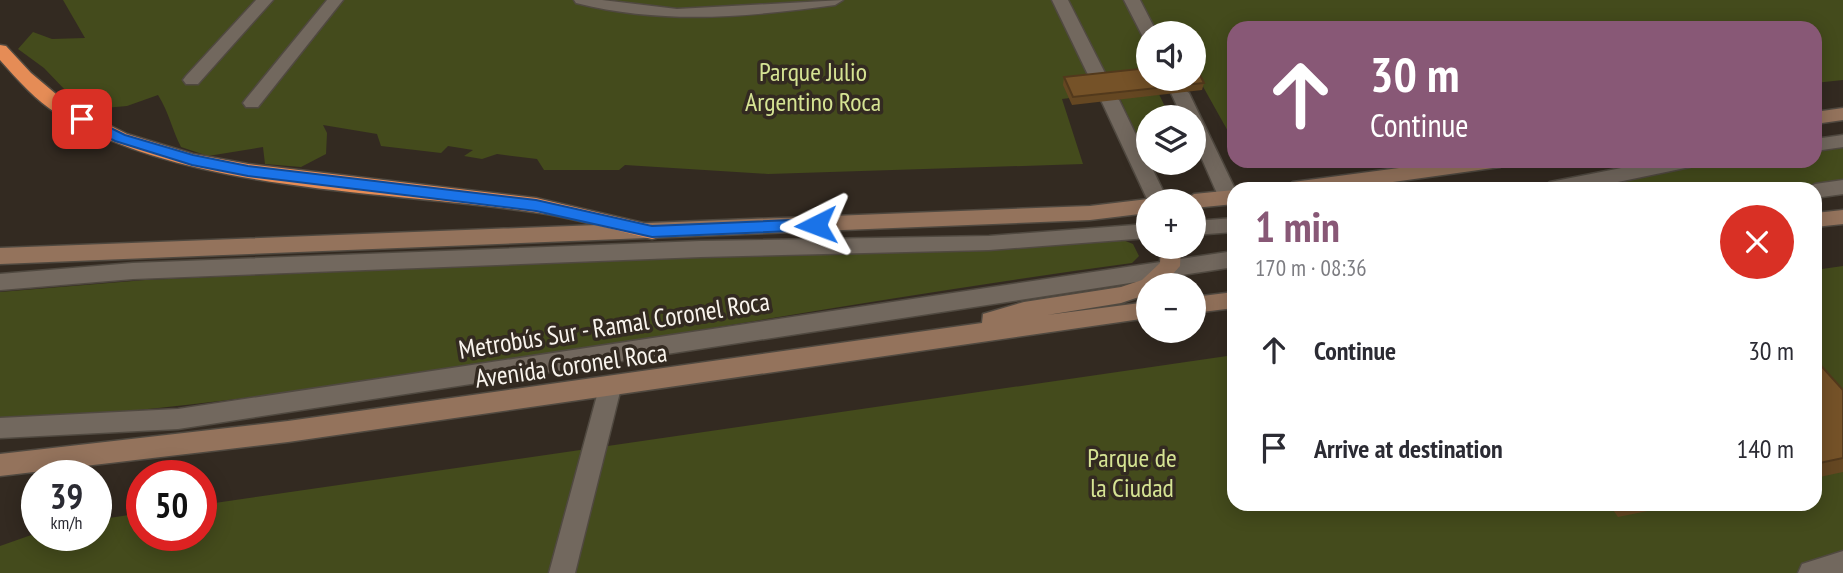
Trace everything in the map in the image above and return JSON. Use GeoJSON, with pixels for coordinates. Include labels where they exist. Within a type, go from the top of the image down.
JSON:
{"type":"FeatureCollection","features":[{"type":"Feature","properties":{"kind":"highway"},"geometry":{"type":"LineString","coordinates":[[0,50],[25,76],[64,109],[120,138],[192,160],[248,171],[536,205],[652,232]]}},
{"type":"Feature","properties":{"kind":"main road"},"geometry":{"type":"LineString","coordinates":[[1822,117],[1843,114]]}},
{"type":"Feature","properties":{"kind":"main road"},"geometry":{"type":"LineString","coordinates":[[1345,182],[1448,168]]}},
{"type":"Feature","properties":{"kind":"main road"},"geometry":{"type":"LineString","coordinates":[[1206,200],[1227,197]]}},
{"type":"Feature","properties":{"kind":"main road"},"geometry":{"type":"LineString","coordinates":[[0,256],[1076,214],[1136,207]]}},
{"type":"Feature","properties":{"kind":"main road"},"geometry":{"type":"LineString","coordinates":[[1822,219],[1843,216]]}},
{"type":"Feature","properties":{"kind":"main road"},"geometry":{"type":"LineString","coordinates":[[932,337],[1024,310],[1121,295],[1136,290]]}},
{"type":"Feature","properties":{"kind":"main road"},"geometry":{"type":"LineString","coordinates":[[1206,304],[1227,301]]}},
{"type":"Feature","properties":{"kind":"main road","name":"Avenida Coronel Roca"},"geometry":{"type":"LineString","coordinates":[[0,465],[177,448],[610,388],[932,337],[1136,312]]}},
{"type":"Feature","properties":{"kind":"street"},"geometry":{"type":"LineString","coordinates":[[192,80],[265,0]]}},
{"type":"Feature","properties":{"kind":"street"},"geometry":{"type":"LineString","coordinates":[[252,103],[335,0]]}},
{"type":"Feature","properties":{"kind":"street"},"geometry":{"type":"LineString","coordinates":[[582,0],[622,11],[685,16],[835,0]]}},
{"type":"Feature","properties":{"kind":"street"},"geometry":{"type":"LineString","coordinates":[[1060,0],[1101,83]]}},
{"type":"Feature","properties":{"kind":"street"},"geometry":{"type":"LineString","coordinates":[[1132,0],[1143,21]]}},
{"type":"Feature","properties":{"kind":"street"},"geometry":{"type":"LineString","coordinates":[[1180,93],[1186,105]]}},
{"type":"Feature","properties":{"kind":"street"},"geometry":{"type":"LineString","coordinates":[[1110,100],[1152,189]]}},
{"type":"Feature","properties":{"kind":"street"},"geometry":{"type":"LineString","coordinates":[[1822,144],[1843,141]]}},
{"type":"Feature","properties":{"kind":"street"},"geometry":{"type":"LineString","coordinates":[[1206,146],[1227,189]]}},
{"type":"Feature","properties":{"kind":"street"},"geometry":{"type":"LineString","coordinates":[[1585,182],[1655,168]]}},
{"type":"Feature","properties":{"kind":"street"},"geometry":{"type":"LineString","coordinates":[[1822,190],[1843,187]]}},
{"type":"Feature","properties":{"kind":"street"},"geometry":{"type":"LineString","coordinates":[[1206,227],[1227,226]]}},
{"type":"Feature","properties":{"kind":"street","name":"Metrobús Sur - Ramal Coronel Roca"},"geometry":{"type":"LineString","coordinates":[[0,282],[133,271],[645,251],[989,243],[1136,232]]}},
{"type":"Feature","properties":{"kind":"street","name":"Metrobús Sur - Ramal Coronel Roca"},"geometry":{"type":"LineString","coordinates":[[1206,258],[1227,259]]}},
{"type":"Feature","properties":{"kind":"street","name":"Metrobús Sur - Ramal Coronel Roca"},"geometry":{"type":"LineString","coordinates":[[0,428],[178,419],[968,300],[1157,259]]}},
{"type":"Feature","properties":{"kind":"street"},"geometry":{"type":"LineString","coordinates":[[562,573],[610,388]]}},
{"type":"Feature","properties":{"kind":"street"},"geometry":{"type":"LineString","coordinates":[[1811,573],[1843,563]]}},
{"type":"Feature","properties":{"kind":"green space","name":"Parque Julio Argentino Roca"},"geometry":{"type":"Polygon","coordinates":[[[63,0],[1843,0],[1843,80],[1822,82],[1822,21],[1227,21],[1227,129],[1205,91],[1206,21],[1136,21],[1136,91],[1157,91],[1164,105],[1136,105],[1136,133],[1117,92],[1062,99],[1083,164],[768,174],[625,165],[619,170],[544,170],[537,159],[497,154],[482,159],[464,156],[473,150],[448,146],[441,153],[381,146],[377,134],[323,125],[327,133],[326,154],[301,167],[265,164],[263,147],[208,156],[181,147],[158,95],[127,106],[93,109],[67,92],[44,68],[18,49],[33,32],[52,39],[85,38],[63,0]]]}},
{"type":"Feature","properties":{"kind":"green space"},"geometry":{"type":"Polygon","coordinates":[[[1843,148],[1843,181],[1822,184],[1622,182],[1689,168],[1822,168],[1822,151],[1843,148]]]}},
{"type":"Feature","properties":{"kind":"green space"},"geometry":{"type":"Polygon","coordinates":[[[1118,238],[1133,244],[1136,259],[1132,263],[287,392],[144,409],[0,419],[0,292],[145,280],[689,257],[1001,250],[1118,238]]]}},
{"type":"Feature","properties":{"kind":"green space","name":"Parque de la Ciudad"},"geometry":{"type":"Polygon","coordinates":[[[1843,266],[1843,573],[0,573],[0,546],[21,539],[21,551],[112,551],[112,518],[126,515],[126,551],[217,551],[217,503],[1227,356],[1227,511],[1822,511],[1822,269],[1843,266]]]}},
{"type":"Feature","properties":{"kind":"building"},"geometry":{"type":"Polygon","coordinates":[[[1136,69],[1136,90],[1073,97],[1064,77],[1136,69]]]}},
{"type":"Feature","properties":{"kind":"building"},"geometry":{"type":"Polygon","coordinates":[[[1822,367],[1843,390],[1843,458],[1822,462],[1822,367]]]}},
{"type":"Feature","properties":{"kind":"route"},"geometry":{"type":"LineString","coordinates":[[82,119],[120,138],[192,160],[248,171],[536,205],[652,232],[816,225]]}}]}
